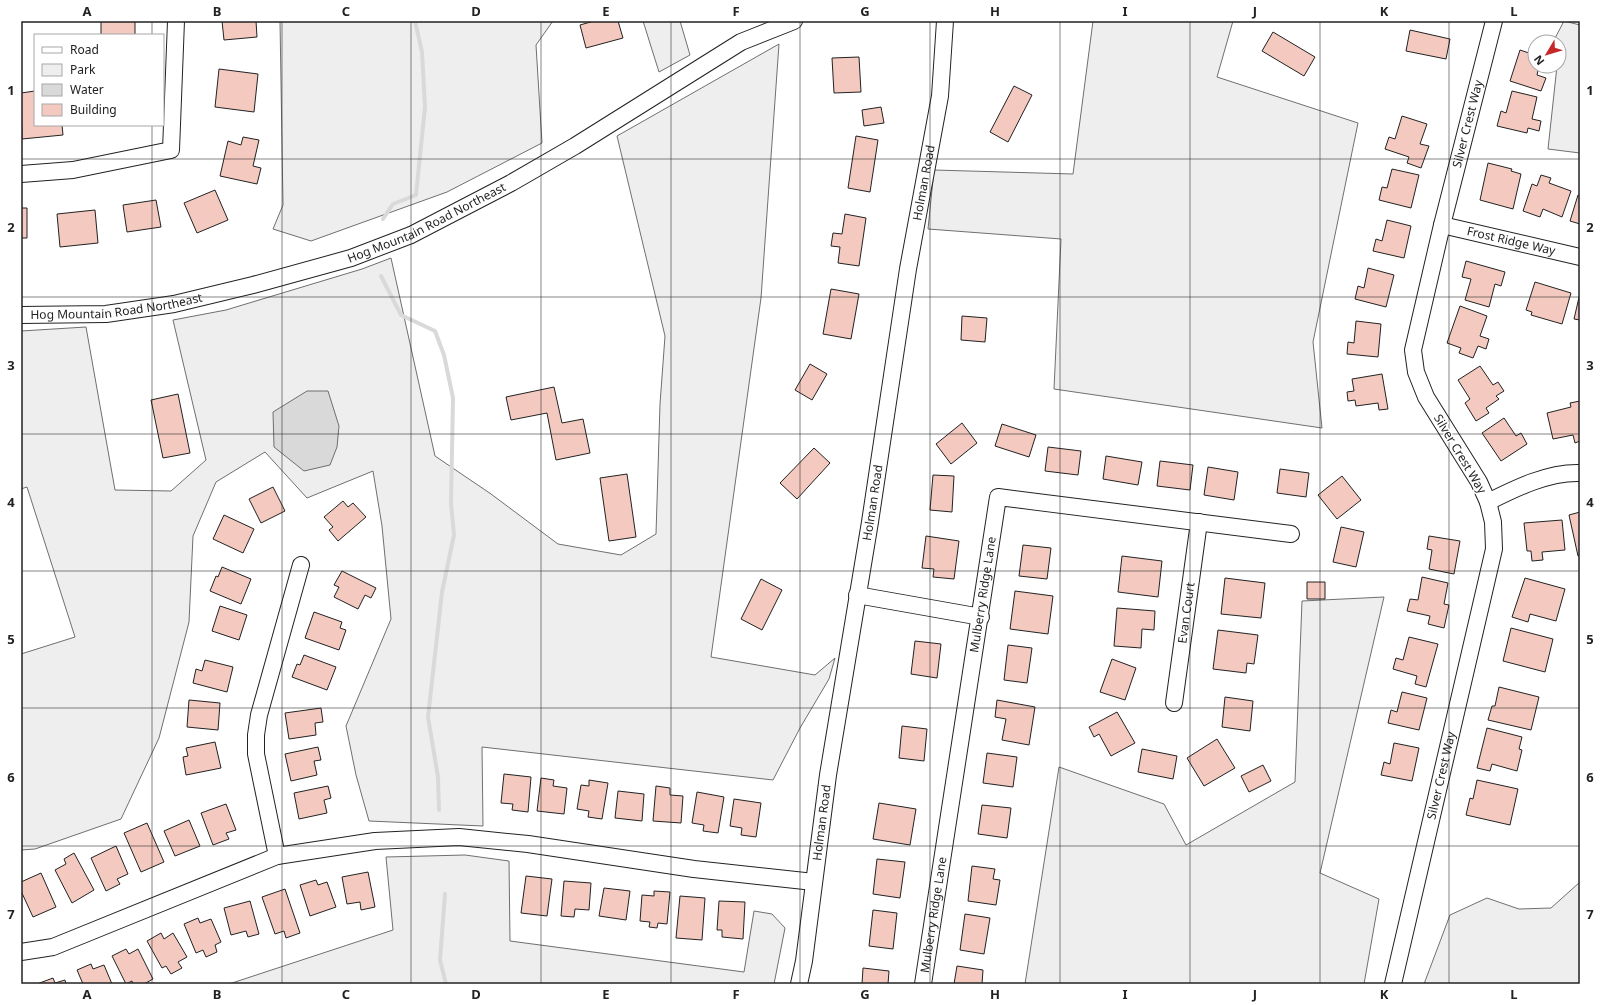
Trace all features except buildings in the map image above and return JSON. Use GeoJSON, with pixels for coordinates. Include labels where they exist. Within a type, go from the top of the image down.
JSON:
{"type":"FeatureCollection","features":[{"type":"Feature","properties":{"kind":"street"},"geometry":{"type":"LineString","coordinates":[[21,174],[73,170],[171,150],[176,21]]}},
{"type":"Feature","properties":{"kind":"street","name":"Hog Mountain Road Northeast"},"geometry":{"type":"LineString","coordinates":[[21,315],[106,314],[174,304],[253,285],[351,258],[411,235],[511,183],[562,154],[740,42],[791,21]]}},
{"type":"Feature","properties":{"kind":"street","name":"Holman Road"},"geometry":{"type":"LineString","coordinates":[[799,984],[804,961],[828,775],[872,506],[908,269],[940,96],[945,21]]}},
{"type":"Feature","properties":{"kind":"street","name":"Silver Crest Way"},"geometry":{"type":"LineString","coordinates":[[1393,984],[1494,549],[1493,522],[1488,502],[1479,482],[1426,397],[1416,372],[1413,350],[1442,225],[1494,21]]}},
{"type":"Feature","properties":{"kind":"street","name":"Frost Ridge Way"},"geometry":{"type":"LineString","coordinates":[[1442,225],[1580,257]]}},
{"type":"Feature","properties":{"kind":"street"},"geometry":{"type":"LineString","coordinates":[[1488,502],[1546,477],[1580,473]]}},
{"type":"Feature","properties":{"kind":"street","name":"Mulberry Ridge Lane"},"geometry":{"type":"LineString","coordinates":[[924,984],[981,617],[998,497],[1291,534]]}},
{"type":"Feature","properties":{"kind":"street","name":"Evan Court"},"geometry":{"type":"LineString","coordinates":[[1174,704],[1199,522]]}},
{"type":"Feature","properties":{"kind":"street"},"geometry":{"type":"LineString","coordinates":[[277,856],[256,754],[256,735],[260,714],[301,565]]}},
{"type":"Feature","properties":{"kind":"street"},"geometry":{"type":"LineString","coordinates":[[857,595],[981,617]]}},
{"type":"Feature","properties":{"kind":"street"},"geometry":{"type":"LineString","coordinates":[[21,952],[53,947],[277,856],[375,842],[459,837],[528,844],[694,870],[814,882]]}},
{"type":"Feature","properties":{"kind":"green space"},"geometry":{"type":"Polygon","coordinates":[[[280,21],[553,21],[536,45],[542,143],[447,192],[311,241],[273,229],[283,205],[280,21]]]}},
{"type":"Feature","properties":{"kind":"green space"},"geometry":{"type":"Polygon","coordinates":[[[643,21],[680,21],[690,55],[659,72],[643,21]]]}},
{"type":"Feature","properties":{"kind":"green space"},"geometry":{"type":"Polygon","coordinates":[[[1093,21],[1233,21],[1217,77],[1358,123],[1313,342],[1322,428],[1054,389],[1061,239],[928,229],[934,170],[1073,174],[1093,21]]]}},
{"type":"Feature","properties":{"kind":"green space"},"geometry":{"type":"Polygon","coordinates":[[[1564,21],[1580,25],[1580,153],[1548,149],[1556,74],[1567,74],[1567,34],[1557,34],[1564,21]]]}},
{"type":"Feature","properties":{"kind":"green space"},"geometry":{"type":"Polygon","coordinates":[[[779,44],[761,298],[711,657],[815,675],[835,658],[829,679],[800,728],[773,780],[482,747],[483,826],[369,821],[356,775],[346,726],[391,619],[382,526],[373,471],[307,498],[265,452],[216,482],[193,536],[189,622],[159,738],[121,819],[35,849],[21,850],[21,654],[75,637],[27,487],[21,489],[21,331],[86,327],[115,490],[171,491],[206,460],[173,320],[226,310],[362,269],[391,258],[435,456],[491,494],[558,544],[621,555],[656,534],[660,404],[665,336],[617,136],[779,44]]]}},
{"type":"Feature","properties":{"kind":"green space"},"geometry":{"type":"Polygon","coordinates":[[[1384,597],[1320,873],[1379,899],[1364,984],[1025,984],[1059,767],[1164,804],[1186,845],[1295,782],[1302,601],[1384,597]]]}},
{"type":"Feature","properties":{"kind":"green space"},"geometry":{"type":"Polygon","coordinates":[[[465,855],[509,861],[510,941],[744,972],[754,911],[772,914],[785,928],[774,984],[229,984],[393,930],[386,857],[465,855]]]}},
{"type":"Feature","properties":{"kind":"green space"},"geometry":{"type":"Polygon","coordinates":[[[1580,882],[1580,984],[1424,984],[1450,915],[1487,898],[1519,909],[1551,908],[1580,882]]]}},
{"type":"Feature","properties":{"kind":"water"},"geometry":{"type":"Polygon","coordinates":[[[307,391],[328,391],[339,426],[337,447],[330,465],[304,471],[274,447],[273,412],[307,391]]]}},
{"type":"Feature","properties":{"kind":"waterway"},"geometry":{"type":"LineString","coordinates":[[383,219],[393,204],[416,195],[425,107],[422,52],[415,21]]}},
{"type":"Feature","properties":{"kind":"waterway"},"geometry":{"type":"LineString","coordinates":[[381,276],[401,315],[435,331],[444,355],[453,398],[451,503],[454,535],[442,592],[428,717],[438,777],[439,810]]}},
{"type":"Feature","properties":{"kind":"waterway"},"geometry":{"type":"LineString","coordinates":[[445,894],[440,960],[446,984]]}}]}
